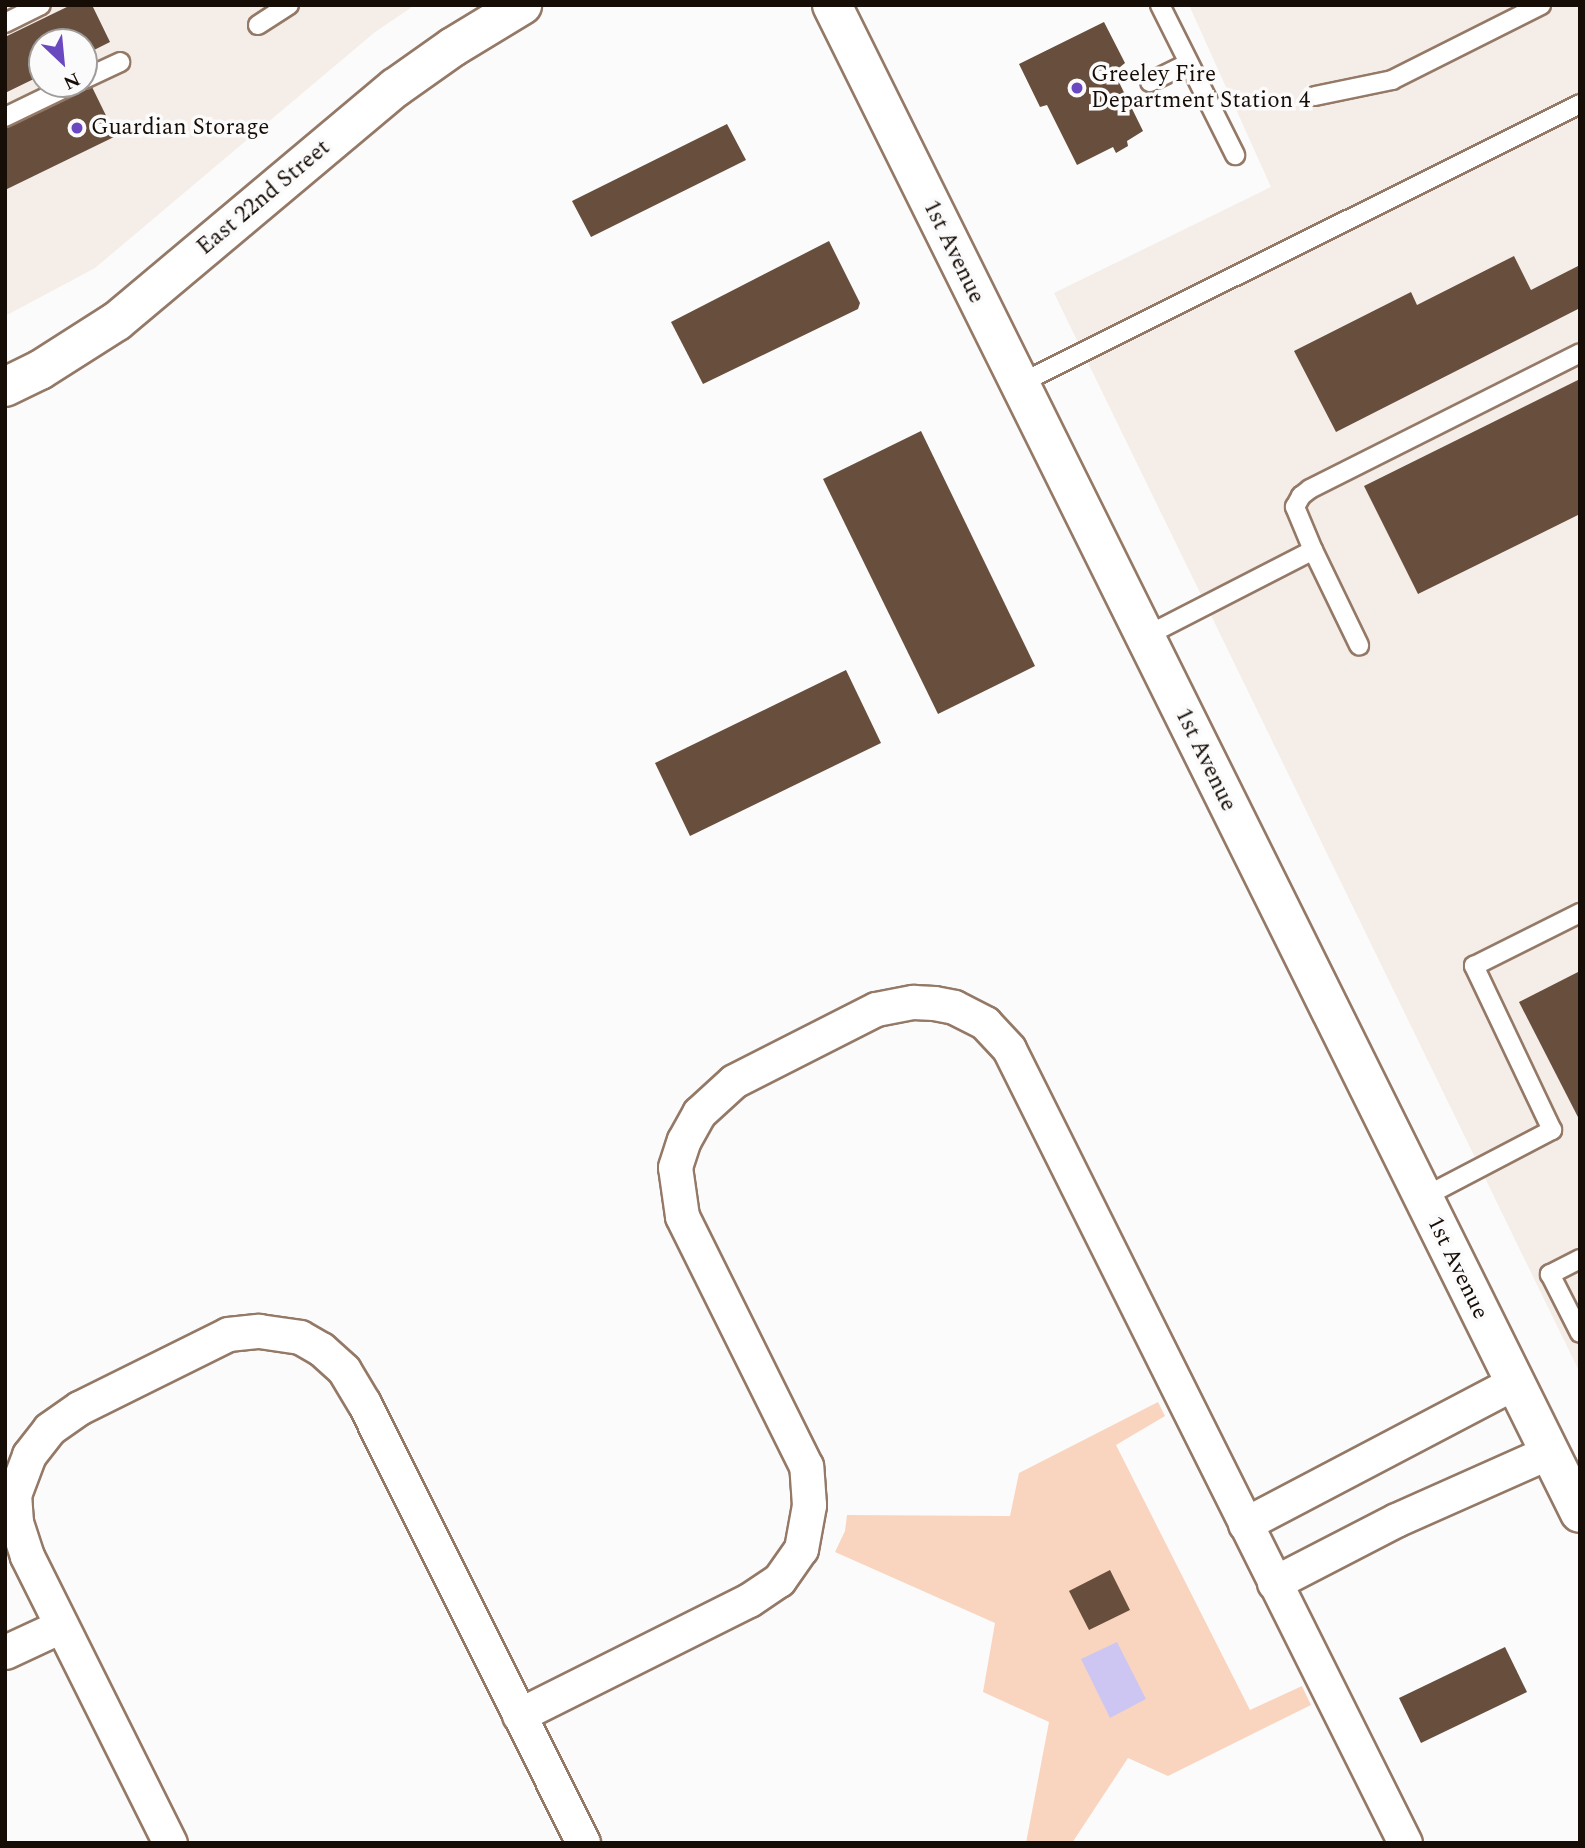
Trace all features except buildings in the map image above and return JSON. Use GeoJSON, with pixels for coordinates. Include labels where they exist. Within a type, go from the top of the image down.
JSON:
{"type":"FeatureCollection","features":[{"type":"Feature","properties":{"kind":"main road","name":"East 22nd Street"},"geometry":{"type":"LineString","coordinates":[[5,387],[40,370],[117,321],[395,88],[453,47],[522,5]]}},
{"type":"Feature","properties":{"kind":"main road","name":"1st Avenue"},"geometry":{"type":"LineString","coordinates":[[832,5],[1580,1513]]}},
{"type":"Feature","properties":{"kind":"street"},"geometry":{"type":"LineString","coordinates":[[519,1715],[749,1600],[779,1580],[801,1549],[809,1505],[806,1466],[682,1216],[675,1167],[684,1140],[699,1113],[734,1081],[876,1009],[913,1002],[954,1007],[985,1023],[1009,1049],[1405,1843]]}},
{"type":"Feature","properties":{"kind":"street"},"geometry":{"type":"LineString","coordinates":[[170,1843],[27,1556],[16,1522],[13,1495],[29,1455],[49,1429],[79,1408],[228,1335],[258,1331],[300,1337],[321,1349],[344,1370],[364,1403],[583,1843]]}},
{"type":"Feature","properties":{"kind":"street"},"geometry":{"type":"LineString","coordinates":[[1245,1524],[1514,1383]]}},
{"type":"Feature","properties":{"kind":"street"},"geometry":{"type":"LineString","coordinates":[[1274,1583],[1396,1520],[1549,1452]]}},
{"type":"Feature","properties":{"kind":"street"},"geometry":{"type":"LineString","coordinates":[[5,1652],[61,1626]]}},
{"type":"Feature","properties":{"kind":"lane"},"geometry":{"type":"LineString","coordinates":[[5,23],[41,5]]}},
{"type":"Feature","properties":{"kind":"lane"},"geometry":{"type":"LineString","coordinates":[[258,25],[289,5]]}},
{"type":"Feature","properties":{"kind":"lane"},"geometry":{"type":"LineString","coordinates":[[1160,5],[1235,156]]}},
{"type":"Feature","properties":{"kind":"lane"},"geometry":{"type":"LineString","coordinates":[[1315,96],[1392,80],[1541,5]]}},
{"type":"Feature","properties":{"kind":"lane"},"geometry":{"type":"LineString","coordinates":[[98,72],[120,61]]}},
{"type":"Feature","properties":{"kind":"lane"},"geometry":{"type":"LineString","coordinates":[[1150,82],[1189,63]]}},
{"type":"Feature","properties":{"kind":"lane"},"geometry":{"type":"LineString","coordinates":[[5,117],[44,98]]}},
{"type":"Feature","properties":{"kind":"lane"},"geometry":{"type":"LineString","coordinates":[[1019,384],[1580,104]]}},
{"type":"Feature","properties":{"kind":"lane"},"geometry":{"type":"LineString","coordinates":[[1359,645],[1313,550],[1296,507],[1301,496],[1310,489],[1580,353]]}},
{"type":"Feature","properties":{"kind":"lane"},"geometry":{"type":"LineString","coordinates":[[1144,637],[1313,550]]}},
{"type":"Feature","properties":{"kind":"lane"},"geometry":{"type":"LineString","coordinates":[[1422,1198],[1552,1130],[1474,966],[1580,913]]}},
{"type":"Feature","properties":{"kind":"lane"},"geometry":{"type":"LineString","coordinates":[[1580,1259],[1550,1274],[1580,1333]]}},
{"type":"Feature","properties":{"kind":"shaded area"},"geometry":{"type":"Polygon","coordinates":[[[5,5],[415,5],[375,32],[95,268],[5,316],[5,5]]]}},
{"type":"Feature","properties":{"kind":"shaded area"},"geometry":{"type":"Polygon","coordinates":[[[1189,5],[1580,5],[1580,1373],[1054,293],[1271,187],[1189,5]]]}},
{"type":"Feature","properties":{"kind":"shaded area"},"geometry":{"type":"Polygon","coordinates":[[[1158,1402],[1165,1416],[1116,1445],[1250,1710],[1302,1686],[1311,1705],[1168,1776],[1128,1758],[1072,1843],[1026,1843],[1049,1722],[983,1692],[995,1623],[835,1552],[845,1531],[847,1515],[1010,1516],[1019,1473],[1158,1402]]]}},
{"type":"Feature","properties":{"kind":"shaded area"},"geometry":{"type":"Polygon","coordinates":[[[1117,1642],[1146,1699],[1110,1718],[1081,1659],[1117,1642]]]}},
{"type":"Feature","properties":{"kind":"place","name":"Greeley Fire Department Station 4"},"geometry":{"type":"Point","coordinates":[1077,88]}},
{"type":"Feature","properties":{"kind":"place","name":"Guardian Storage"},"geometry":{"type":"Point","coordinates":[77,128]}}]}
